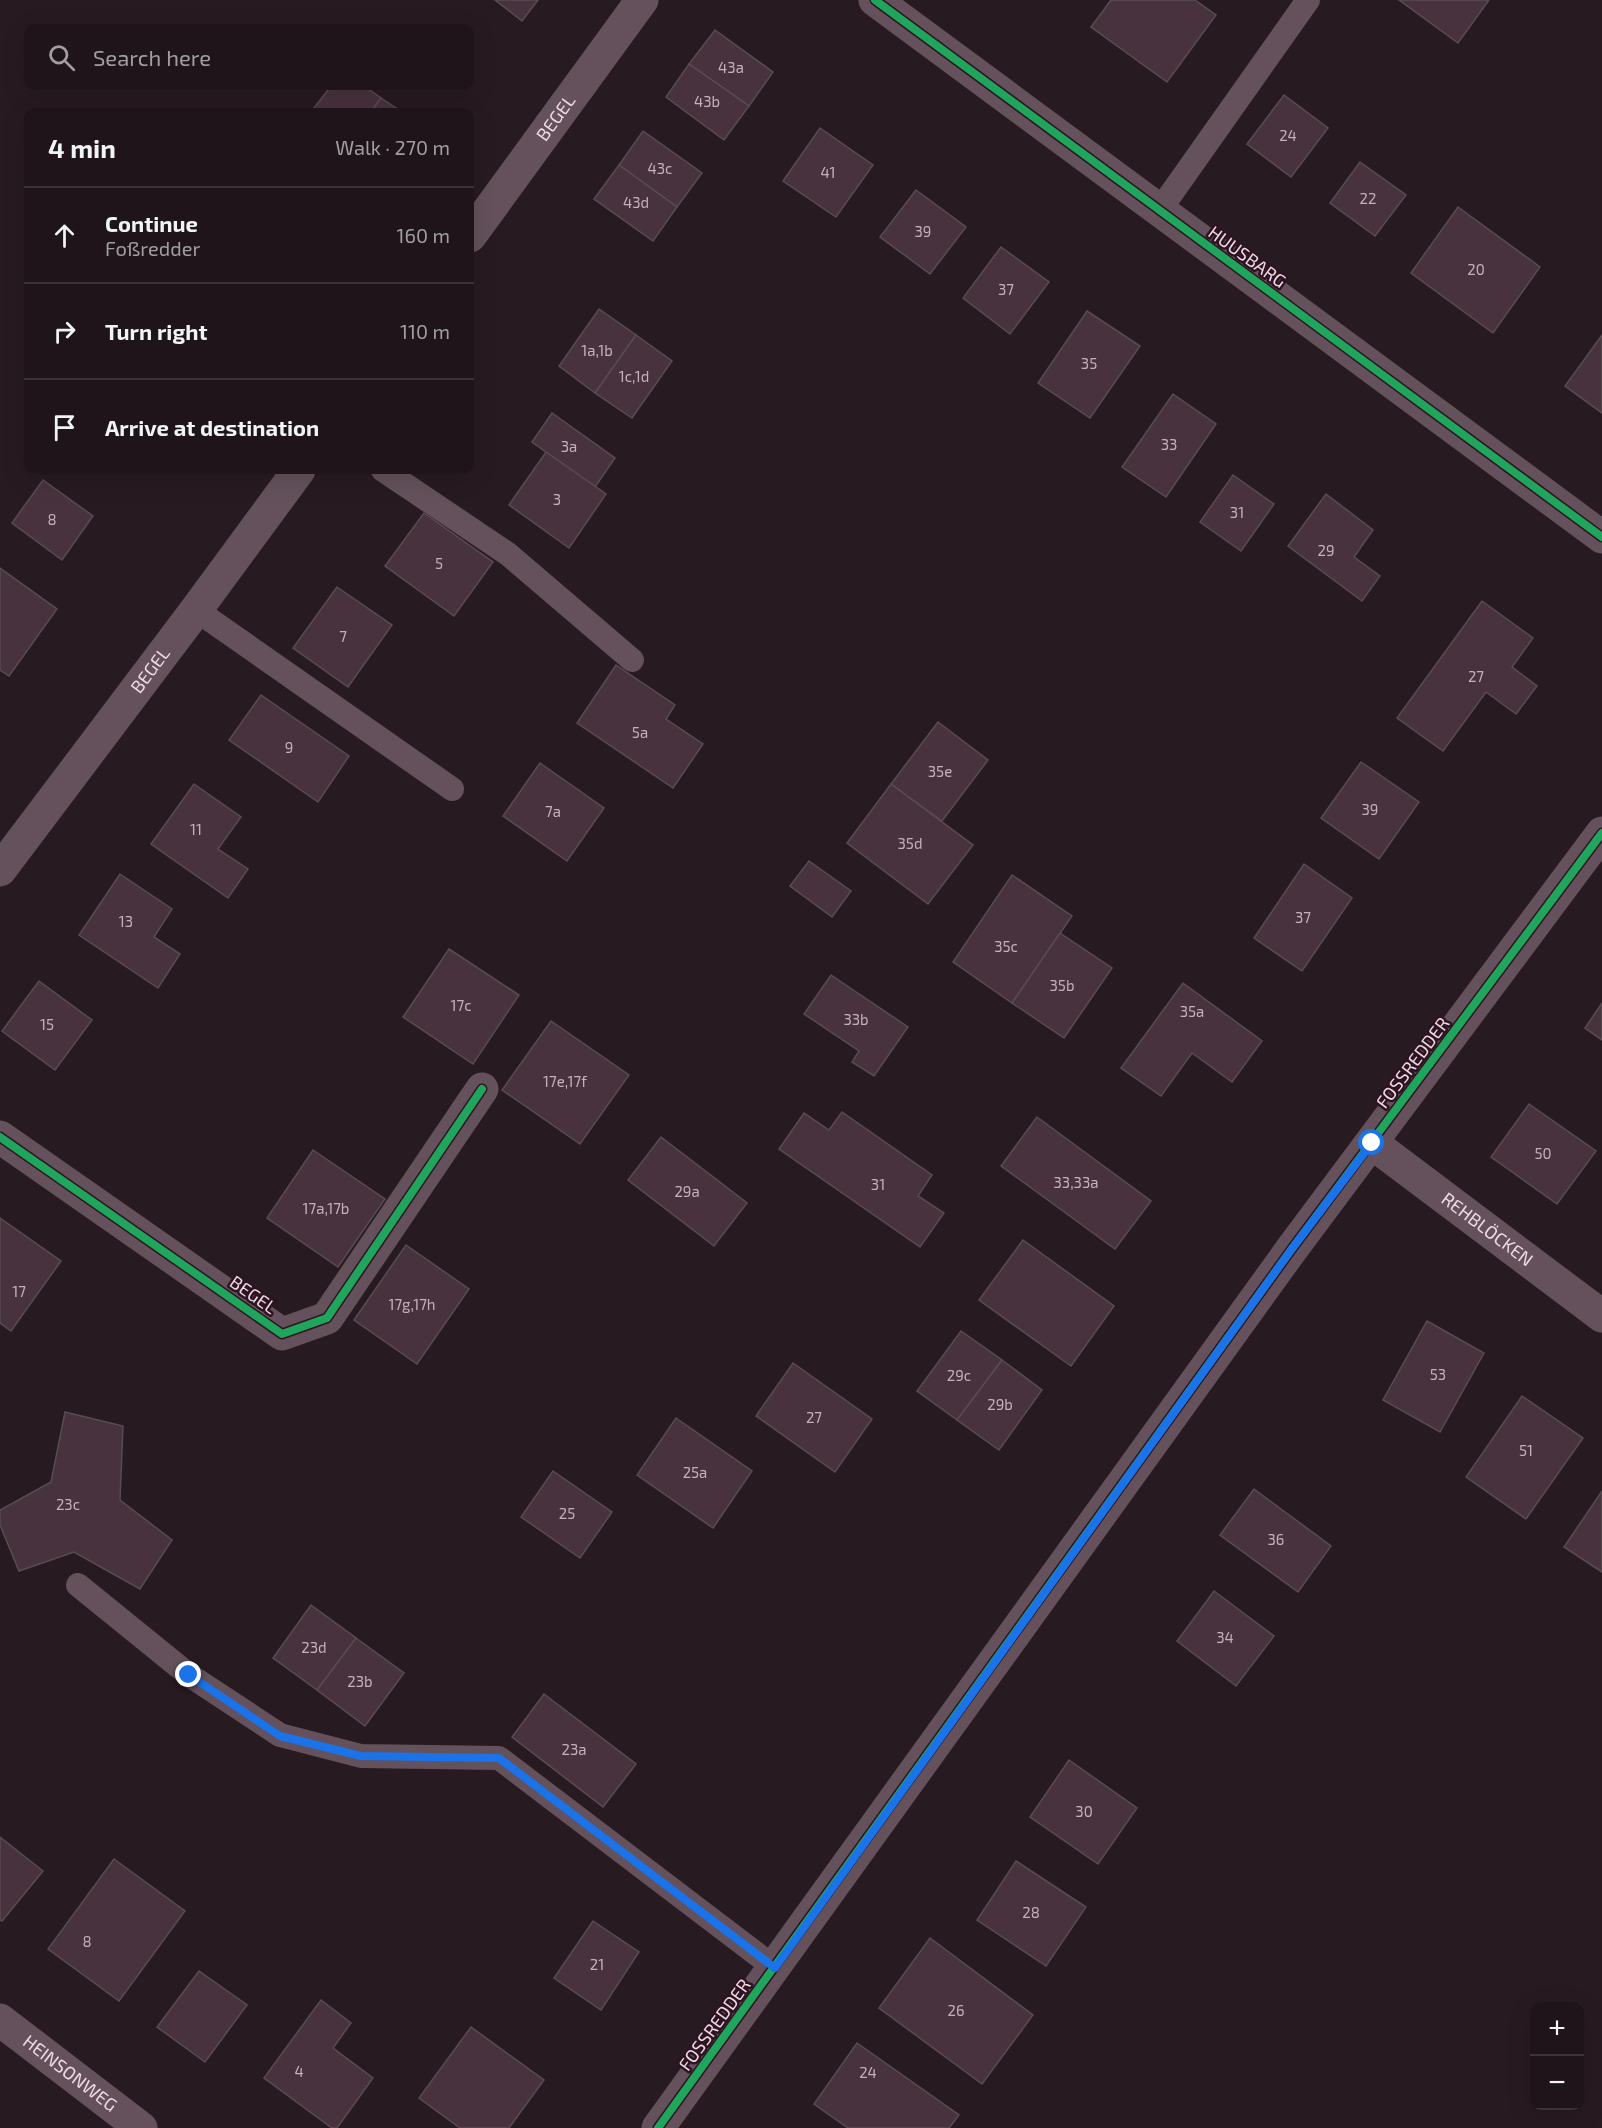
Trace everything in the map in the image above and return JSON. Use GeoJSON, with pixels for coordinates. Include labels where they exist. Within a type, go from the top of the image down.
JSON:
{"type":"FeatureCollection","features":[{"type":"Feature","properties":{"kind":"street","name":"BEGEL"},"geometry":{"type":"LineString","coordinates":[[474,231],[642,0]]}},
{"type":"Feature","properties":{"kind":"street","name":"HUUSBARG"},"geometry":{"type":"LineString","coordinates":[[878,1],[1602,537]]}},
{"type":"Feature","properties":{"kind":"street","name":"BEGEL"},"geometry":{"type":"LineString","coordinates":[[0,870],[296,474]]}},
{"type":"Feature","properties":{"kind":"street","name":"FOSSREDDER"},"geometry":{"type":"LineString","coordinates":[[658,2128],[1284,1259],[1602,833]]}},
{"type":"Feature","properties":{"kind":"street","name":"BEGEL"},"geometry":{"type":"LineString","coordinates":[[0,1137],[282,1334],[327,1318],[482,1089]]}},
{"type":"Feature","properties":{"kind":"street","name":"REHBLÖCKEN"},"geometry":{"type":"LineString","coordinates":[[1372,1143],[1602,1316]]}},
{"type":"Feature","properties":{"kind":"street","name":"HEINSONWEG"},"geometry":{"type":"LineString","coordinates":[[0,2020],[141,2128]]}},
{"type":"Feature","properties":{"kind":"lane"},"geometry":{"type":"LineString","coordinates":[[1159,211],[1308,0]]}},
{"type":"Feature","properties":{"kind":"lane"},"geometry":{"type":"LineString","coordinates":[[389,474],[508,554],[632,660]]}},
{"type":"Feature","properties":{"kind":"lane"},"geometry":{"type":"LineString","coordinates":[[196,610],[452,789]]}},
{"type":"Feature","properties":{"kind":"lane"},"geometry":{"type":"LineString","coordinates":[[78,1585],[189,1675],[280,1736],[361,1756],[499,1758],[775,1968]]}},
{"type":"Feature","properties":{"kind":"building"},"geometry":{"type":"Polygon","coordinates":[[[495,0],[538,0],[522,21],[495,0]]]}},
{"type":"Feature","properties":{"kind":"building"},"geometry":{"type":"Polygon","coordinates":[[[1111,0],[1195,0],[1216,15],[1167,82],[1091,27],[1111,0]]]}},
{"type":"Feature","properties":{"kind":"building"},"geometry":{"type":"Polygon","coordinates":[[[1399,0],[1489,0],[1458,43],[1399,0]]]}},
{"type":"Feature","properties":{"kind":"building"},"geometry":{"type":"Polygon","coordinates":[[[715,30],[773,72],[749,106],[689,64],[715,30]]]}},
{"type":"Feature","properties":{"kind":"building"},"geometry":{"type":"Polygon","coordinates":[[[689,64],[749,106],[724,140],[666,97],[689,64]]]}},
{"type":"Feature","properties":{"kind":"building"},"geometry":{"type":"Polygon","coordinates":[[[328,90],[370,90],[381,98],[374,108],[314,108],[328,90]]]}},
{"type":"Feature","properties":{"kind":"building"},"geometry":{"type":"Polygon","coordinates":[[[1284,95],[1328,128],[1291,177],[1247,144],[1284,95]]]}},
{"type":"Feature","properties":{"kind":"building"},"geometry":{"type":"Polygon","coordinates":[[[381,98],[396,108],[374,108],[381,98]]]}},
{"type":"Feature","properties":{"kind":"building"},"geometry":{"type":"Polygon","coordinates":[[[820,128],[873,165],[836,217],[783,181],[820,128]]]}},
{"type":"Feature","properties":{"kind":"building"},"geometry":{"type":"Polygon","coordinates":[[[643,131],[702,173],[677,207],[619,165],[643,131]]]}},
{"type":"Feature","properties":{"kind":"building"},"geometry":{"type":"Polygon","coordinates":[[[1360,162],[1406,195],[1375,236],[1330,203],[1360,162]]]}},
{"type":"Feature","properties":{"kind":"building"},"geometry":{"type":"Polygon","coordinates":[[[619,165],[677,207],[653,241],[594,199],[619,165]]]}},
{"type":"Feature","properties":{"kind":"building"},"geometry":{"type":"Polygon","coordinates":[[[916,190],[966,227],[930,274],[880,237],[916,190]]]}},
{"type":"Feature","properties":{"kind":"building"},"geometry":{"type":"Polygon","coordinates":[[[1458,207],[1540,267],[1493,333],[1411,273],[1458,207]]]}},
{"type":"Feature","properties":{"kind":"building"},"geometry":{"type":"Polygon","coordinates":[[[1001,247],[1049,282],[1010,334],[963,298],[1001,247]]]}},
{"type":"Feature","properties":{"kind":"building"},"geometry":{"type":"Polygon","coordinates":[[[599,309],[636,335],[595,393],[559,366],[599,309]]]}},
{"type":"Feature","properties":{"kind":"building"},"geometry":{"type":"Polygon","coordinates":[[[1087,311],[1140,346],[1090,418],[1038,383],[1087,311]]]}},
{"type":"Feature","properties":{"kind":"building"},"geometry":{"type":"Polygon","coordinates":[[[636,335],[672,361],[632,418],[595,393],[636,335]]]}},
{"type":"Feature","properties":{"kind":"building"},"geometry":{"type":"Polygon","coordinates":[[[1602,335],[1602,413],[1565,386],[1602,335]]]}},
{"type":"Feature","properties":{"kind":"building"},"geometry":{"type":"Polygon","coordinates":[[[1173,394],[1216,424],[1166,497],[1122,467],[1173,394]]]}},
{"type":"Feature","properties":{"kind":"building"},"geometry":{"type":"Polygon","coordinates":[[[552,413],[615,458],[595,487],[532,442],[552,413]]]}},
{"type":"Feature","properties":{"kind":"building"},"geometry":{"type":"Polygon","coordinates":[[[546,452],[606,494],[569,548],[509,505],[546,452]]]}},
{"type":"Feature","properties":{"kind":"building"},"geometry":{"type":"Polygon","coordinates":[[[1233,475],[1274,504],[1241,551],[1200,522],[1233,475]]]}},
{"type":"Feature","properties":{"kind":"building"},"geometry":{"type":"Polygon","coordinates":[[[43,480],[93,516],[62,560],[12,523],[43,480]]]}},
{"type":"Feature","properties":{"kind":"building"},"geometry":{"type":"Polygon","coordinates":[[[1326,494],[1373,530],[1354,557],[1380,576],[1362,601],[1288,546],[1326,494]]]}},
{"type":"Feature","properties":{"kind":"building"},"geometry":{"type":"Polygon","coordinates":[[[424,513],[493,562],[454,616],[385,566],[424,513]]]}},
{"type":"Feature","properties":{"kind":"building"},"geometry":{"type":"Polygon","coordinates":[[[0,568],[57,609],[9,676],[0,670],[0,568]]]}},
{"type":"Feature","properties":{"kind":"building"},"geometry":{"type":"Polygon","coordinates":[[[337,587],[392,625],[348,687],[293,648],[337,587]]]}},
{"type":"Feature","properties":{"kind":"building"},"geometry":{"type":"Polygon","coordinates":[[[1482,601],[1533,638],[1512,667],[1537,686],[1516,714],[1486,692],[1443,751],[1397,718],[1482,601]]]}},
{"type":"Feature","properties":{"kind":"building"},"geometry":{"type":"Polygon","coordinates":[[[616,665],[675,705],[666,719],[703,744],[673,788],[577,723],[616,665]]]}},
{"type":"Feature","properties":{"kind":"building"},"geometry":{"type":"Polygon","coordinates":[[[261,695],[349,756],[318,802],[229,740],[261,695]]]}},
{"type":"Feature","properties":{"kind":"building"},"geometry":{"type":"Polygon","coordinates":[[[938,722],[988,760],[942,821],[891,784],[938,722]]]}},
{"type":"Feature","properties":{"kind":"building"},"geometry":{"type":"Polygon","coordinates":[[[1361,762],[1419,802],[1379,859],[1321,818],[1361,762]]]}},
{"type":"Feature","properties":{"kind":"building"},"geometry":{"type":"Polygon","coordinates":[[[540,763],[604,808],[567,861],[503,816],[540,763]]]}},
{"type":"Feature","properties":{"kind":"building"},"geometry":{"type":"Polygon","coordinates":[[[194,784],[241,817],[218,849],[248,869],[228,898],[151,844],[194,784]]]}},
{"type":"Feature","properties":{"kind":"building"},"geometry":{"type":"Polygon","coordinates":[[[891,784],[973,845],[928,904],[847,843],[891,784]]]}},
{"type":"Feature","properties":{"kind":"building"},"geometry":{"type":"Polygon","coordinates":[[[809,861],[851,891],[832,917],[790,886],[809,861]]]}},
{"type":"Feature","properties":{"kind":"building"},"geometry":{"type":"Polygon","coordinates":[[[1304,864],[1352,898],[1302,971],[1254,938],[1304,864]]]}},
{"type":"Feature","properties":{"kind":"building"},"geometry":{"type":"Polygon","coordinates":[[[120,874],[172,909],[154,937],[180,954],[158,988],[79,935],[120,874]]]}},
{"type":"Feature","properties":{"kind":"building"},"geometry":{"type":"Polygon","coordinates":[[[1012,875],[1072,916],[1012,1003],[953,962],[1012,875]]]}},
{"type":"Feature","properties":{"kind":"building"},"geometry":{"type":"Polygon","coordinates":[[[1060,933],[1112,968],[1064,1038],[1012,1003],[1060,933]]]}},
{"type":"Feature","properties":{"kind":"building"},"geometry":{"type":"Polygon","coordinates":[[[449,949],[519,995],[473,1064],[403,1017],[449,949]]]}},
{"type":"Feature","properties":{"kind":"building"},"geometry":{"type":"Polygon","coordinates":[[[831,975],[908,1027],[874,1076],[852,1062],[859,1051],[804,1014],[831,975]]]}},
{"type":"Feature","properties":{"kind":"building"},"geometry":{"type":"Polygon","coordinates":[[[39,981],[92,1020],[55,1070],[2,1031],[39,981]]]}},
{"type":"Feature","properties":{"kind":"building"},"geometry":{"type":"Polygon","coordinates":[[[1183,983],[1262,1041],[1232,1082],[1192,1053],[1161,1096],[1121,1068],[1183,983]]]}},
{"type":"Feature","properties":{"kind":"building"},"geometry":{"type":"Polygon","coordinates":[[[1602,1003],[1602,1040],[1585,1028],[1602,1003]]]}},
{"type":"Feature","properties":{"kind":"building"},"geometry":{"type":"Polygon","coordinates":[[[551,1021],[629,1075],[580,1144],[502,1090],[551,1021]]]}},
{"type":"Feature","properties":{"kind":"building"},"geometry":{"type":"Polygon","coordinates":[[[1529,1104],[1596,1151],[1557,1204],[1491,1157],[1529,1104]]]}},
{"type":"Feature","properties":{"kind":"building"},"geometry":{"type":"Polygon","coordinates":[[[842,1112],[932,1175],[918,1196],[944,1213],[920,1247],[779,1149],[804,1113],[829,1130],[842,1112]]]}},
{"type":"Feature","properties":{"kind":"building"},"geometry":{"type":"Polygon","coordinates":[[[1037,1117],[1151,1201],[1115,1249],[1001,1166],[1037,1117]]]}},
{"type":"Feature","properties":{"kind":"building"},"geometry":{"type":"Polygon","coordinates":[[[661,1137],[747,1203],[714,1246],[628,1180],[661,1137]]]}},
{"type":"Feature","properties":{"kind":"building"},"geometry":{"type":"Polygon","coordinates":[[[313,1150],[385,1199],[338,1267],[267,1218],[313,1150]]]}},
{"type":"Feature","properties":{"kind":"building"},"geometry":{"type":"Polygon","coordinates":[[[0,1218],[61,1261],[11,1331],[0,1323],[0,1218]]]}},
{"type":"Feature","properties":{"kind":"building"},"geometry":{"type":"Polygon","coordinates":[[[1023,1240],[1114,1306],[1071,1366],[979,1300],[1023,1240]]]}},
{"type":"Feature","properties":{"kind":"building"},"geometry":{"type":"Polygon","coordinates":[[[406,1245],[469,1289],[417,1364],[354,1320],[406,1245]]]}},
{"type":"Feature","properties":{"kind":"building"},"geometry":{"type":"Polygon","coordinates":[[[1427,1321],[1484,1353],[1440,1432],[1383,1400],[1427,1321]]]}},
{"type":"Feature","properties":{"kind":"building"},"geometry":{"type":"Polygon","coordinates":[[[961,1331],[1002,1360],[957,1420],[917,1391],[961,1331]]]}},
{"type":"Feature","properties":{"kind":"building"},"geometry":{"type":"Polygon","coordinates":[[[1002,1360],[1042,1390],[999,1450],[957,1420],[1002,1360]]]}},
{"type":"Feature","properties":{"kind":"building"},"geometry":{"type":"Polygon","coordinates":[[[793,1363],[872,1419],[835,1472],[756,1416],[793,1363]]]}},
{"type":"Feature","properties":{"kind":"building"},"geometry":{"type":"Polygon","coordinates":[[[1522,1396],[1583,1438],[1526,1519],[1466,1477],[1522,1396]]]}},
{"type":"Feature","properties":{"kind":"building"},"geometry":{"type":"Polygon","coordinates":[[[65,1412],[123,1426],[120,1500],[172,1540],[140,1589],[74,1552],[19,1571],[0,1525],[0,1510],[51,1482],[65,1412]]]}},
{"type":"Feature","properties":{"kind":"building"},"geometry":{"type":"Polygon","coordinates":[[[676,1418],[752,1471],[713,1528],[637,1475],[676,1418]]]}},
{"type":"Feature","properties":{"kind":"building"},"geometry":{"type":"Polygon","coordinates":[[[553,1471],[612,1512],[580,1558],[521,1517],[553,1471]]]}},
{"type":"Feature","properties":{"kind":"building"},"geometry":{"type":"Polygon","coordinates":[[[1254,1489],[1331,1546],[1298,1592],[1220,1535],[1254,1489]]]}},
{"type":"Feature","properties":{"kind":"building"},"geometry":{"type":"Polygon","coordinates":[[[1602,1491],[1602,1572],[1564,1547],[1602,1491]]]}},
{"type":"Feature","properties":{"kind":"building"},"geometry":{"type":"Polygon","coordinates":[[[1214,1591],[1274,1636],[1236,1686],[1177,1641],[1214,1591]]]}},
{"type":"Feature","properties":{"kind":"building"},"geometry":{"type":"Polygon","coordinates":[[[311,1605],[356,1638],[317,1690],[273,1658],[311,1605]]]}},
{"type":"Feature","properties":{"kind":"building"},"geometry":{"type":"Polygon","coordinates":[[[356,1638],[404,1673],[365,1726],[317,1690],[356,1638]]]}},
{"type":"Feature","properties":{"kind":"building"},"geometry":{"type":"Polygon","coordinates":[[[544,1694],[636,1764],[603,1807],[512,1737],[544,1694]]]}},
{"type":"Feature","properties":{"kind":"building"},"geometry":{"type":"Polygon","coordinates":[[[1069,1760],[1137,1808],[1098,1864],[1030,1817],[1069,1760]]]}},
{"type":"Feature","properties":{"kind":"building"},"geometry":{"type":"Polygon","coordinates":[[[0,1837],[43,1871],[2,1921],[0,1920],[0,1837]]]}},
{"type":"Feature","properties":{"kind":"building"},"geometry":{"type":"Polygon","coordinates":[[[114,1859],[185,1911],[119,2001],[48,1949],[114,1859]]]}},
{"type":"Feature","properties":{"kind":"building"},"geometry":{"type":"Polygon","coordinates":[[[1016,1861],[1086,1907],[1046,1966],[977,1920],[1016,1861]]]}},
{"type":"Feature","properties":{"kind":"building"},"geometry":{"type":"Polygon","coordinates":[[[593,1921],[639,1952],[601,2010],[554,1978],[593,1921]]]}},
{"type":"Feature","properties":{"kind":"building"},"geometry":{"type":"Polygon","coordinates":[[[930,1938],[1033,2015],[982,2084],[879,2008],[930,1938]]]}},
{"type":"Feature","properties":{"kind":"building"},"geometry":{"type":"Polygon","coordinates":[[[199,1971],[247,2005],[205,2062],[157,2027],[199,1971]]]}},
{"type":"Feature","properties":{"kind":"building"},"geometry":{"type":"Polygon","coordinates":[[[321,2000],[351,2023],[333,2048],[373,2078],[337,2128],[332,2128],[264,2078],[321,2000]]]}},
{"type":"Feature","properties":{"kind":"building"},"geometry":{"type":"Polygon","coordinates":[[[471,2027],[544,2080],[509,2128],[460,2128],[419,2098],[471,2027]]]}},
{"type":"Feature","properties":{"kind":"building"},"geometry":{"type":"Polygon","coordinates":[[[857,2043],[959,2115],[949,2128],[848,2128],[814,2104],[857,2043]]]}},
{"type":"Feature","properties":{"kind":"cycle path"},"geometry":{"type":"LineString","coordinates":[[875,0],[1602,537]]}},
{"type":"Feature","properties":{"kind":"cycle path"},"geometry":{"type":"LineString","coordinates":[[658,2128],[1291,1250],[1602,833]]}},
{"type":"Feature","properties":{"kind":"cycle path"},"geometry":{"type":"LineString","coordinates":[[0,1137],[282,1334],[327,1318],[482,1089]]}},
{"type":"Feature","properties":{"kind":"route"},"geometry":{"type":"LineString","coordinates":[[189,1675],[280,1736],[361,1756],[499,1758],[775,1968],[1291,1250],[1372,1143]]}}]}
